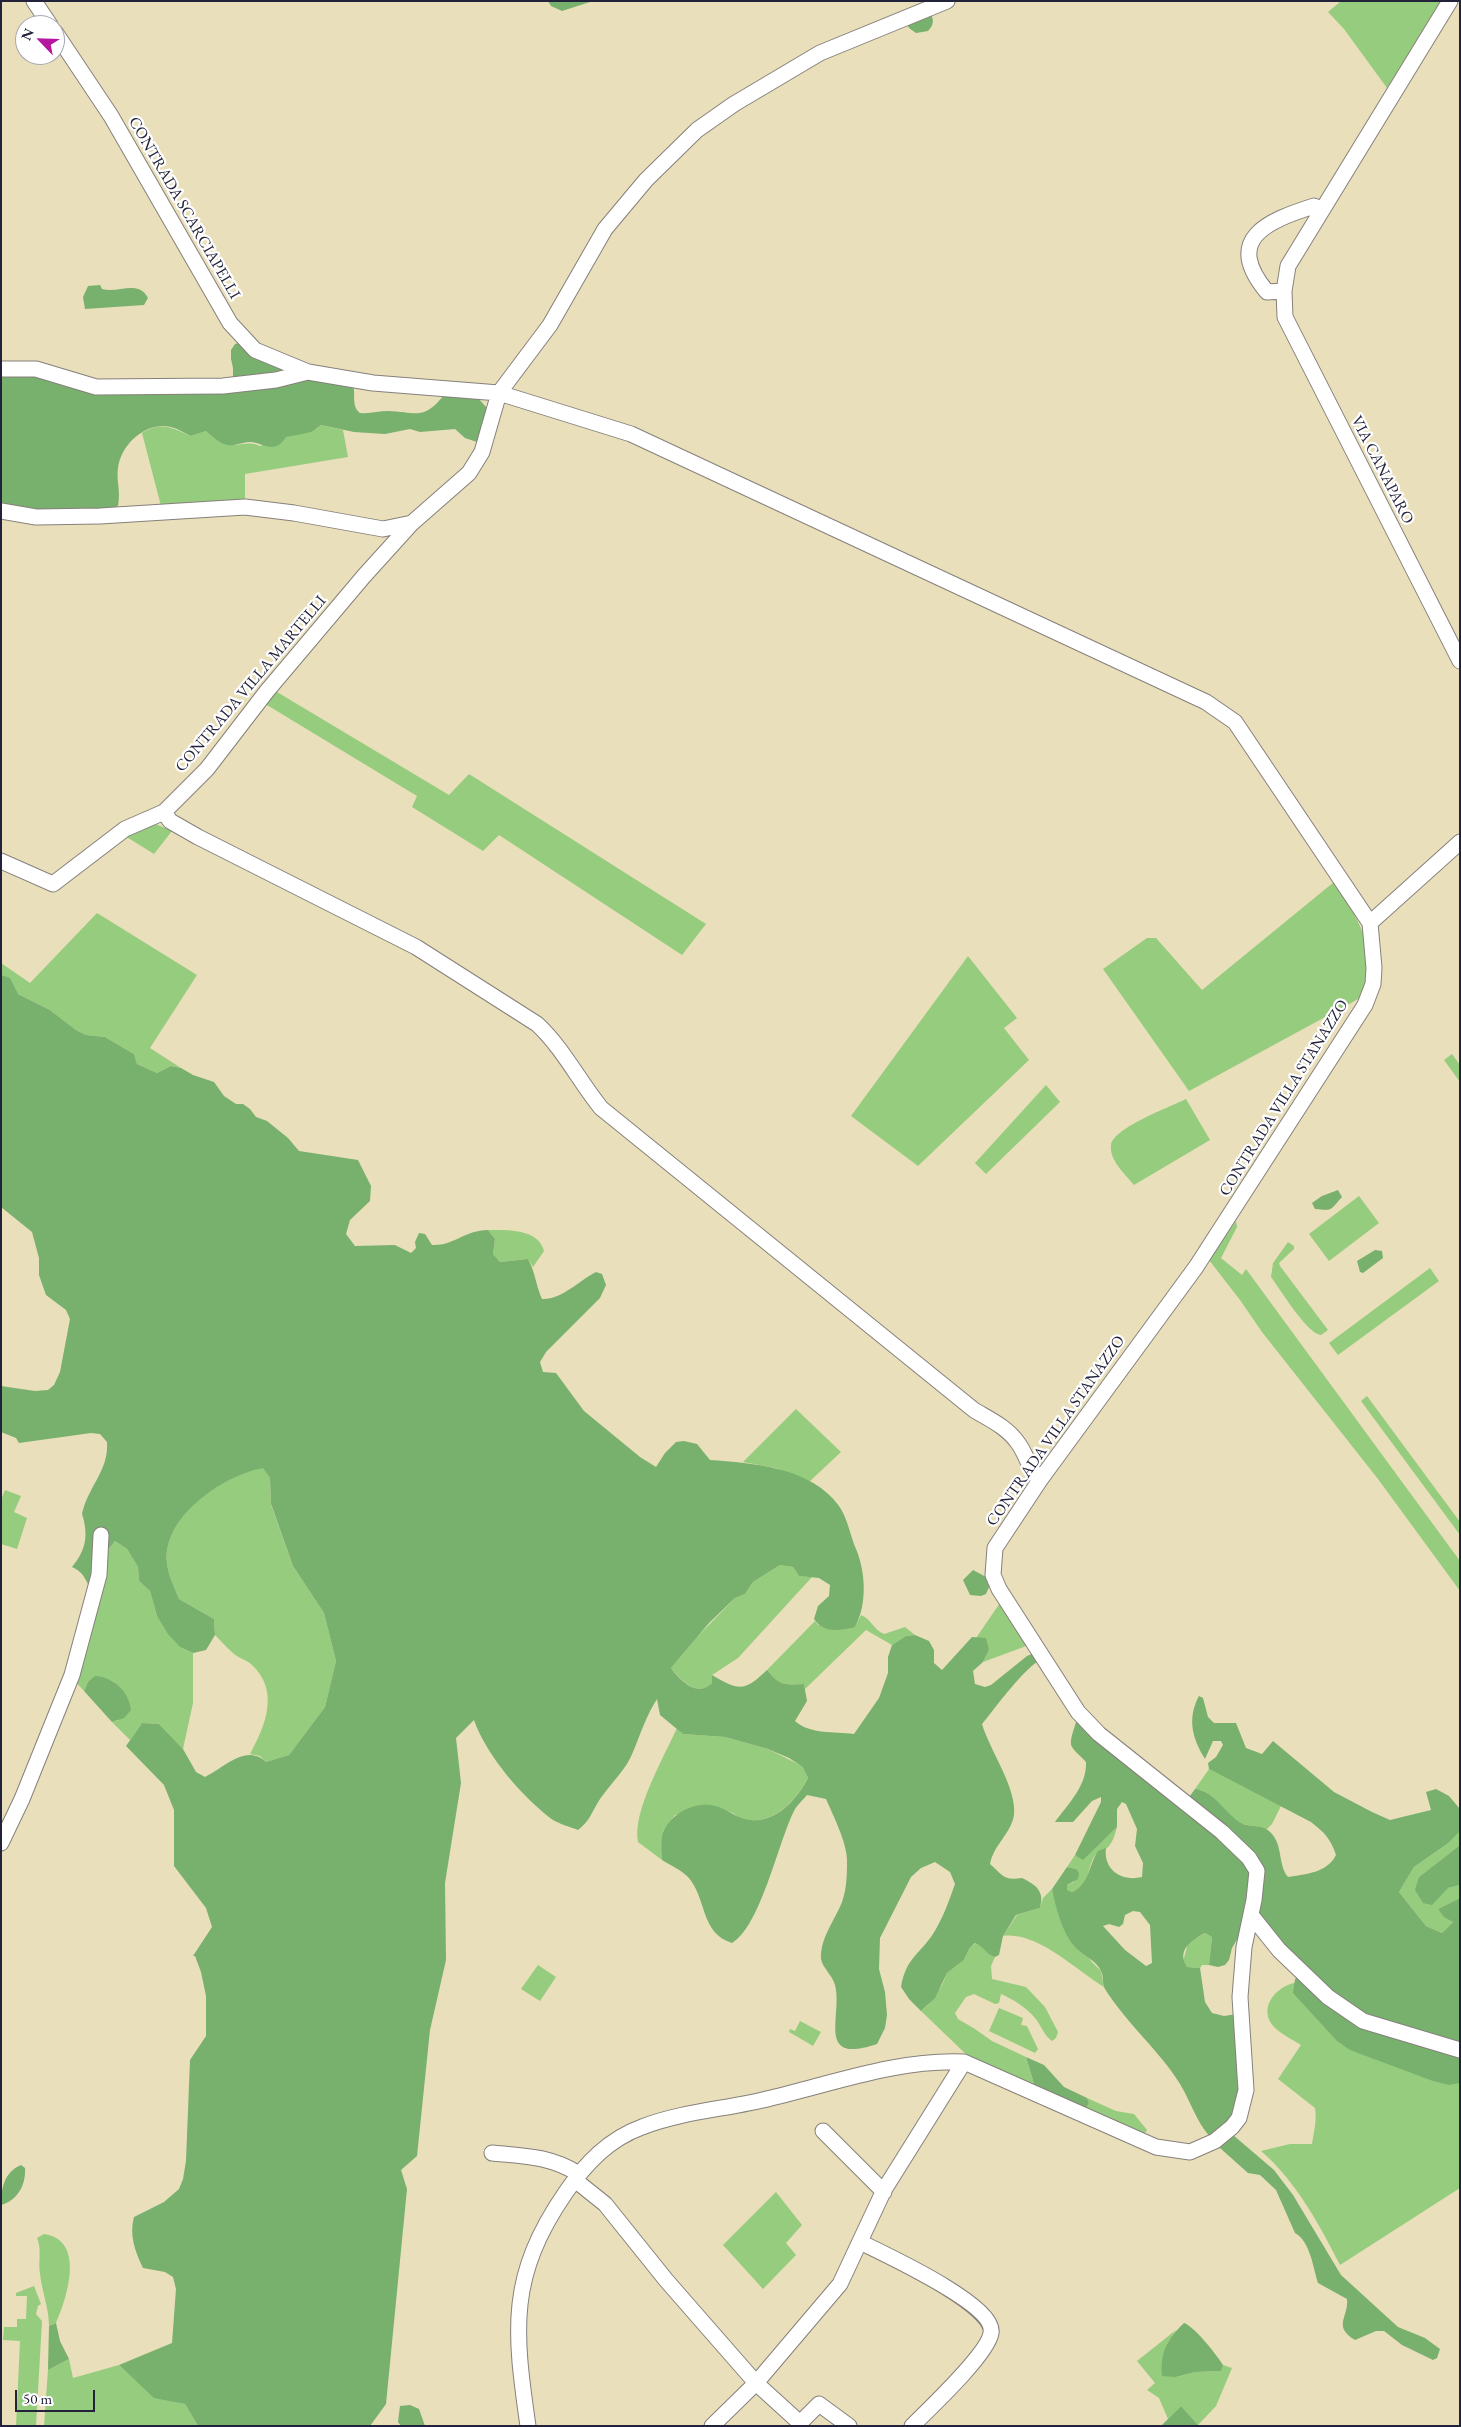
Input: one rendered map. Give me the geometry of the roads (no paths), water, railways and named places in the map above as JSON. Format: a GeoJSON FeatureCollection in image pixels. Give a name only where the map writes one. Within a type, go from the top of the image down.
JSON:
{"type":"FeatureCollection","features":[{"type":"Feature","properties":{"kind":"street"},"geometry":{"type":"LineString","coordinates":[[34,1],[43,15]]}},
{"type":"Feature","properties":{"kind":"street"},"geometry":{"type":"LineString","coordinates":[[499,393],[550,324],[605,229],[646,180],[697,130],[734,104],[820,53],[947,1]]}},
{"type":"Feature","properties":{"kind":"street","name":"VIA CANAPARO"},"geometry":{"type":"LineString","coordinates":[[1450,1],[1288,266],[1284,291],[1285,317],[1460,661]]}},
{"type":"Feature","properties":{"kind":"street","name":"CONTRADA SCARCIAPELLI"},"geometry":{"type":"LineString","coordinates":[[65,47],[111,116],[230,323],[255,350],[308,372]]}},
{"type":"Feature","properties":{"kind":"street"},"geometry":{"type":"LineString","coordinates":[[1284,291],[1266,292],[1259,283],[1250,262],[1248,247],[1258,232],[1271,221],[1314,206],[1322,210]]}},
{"type":"Feature","properties":{"kind":"street"},"geometry":{"type":"LineString","coordinates":[[1,369],[36,369],[96,387],[223,386],[276,380],[308,372],[373,383],[499,393],[631,434],[1206,702],[1235,722],[1370,923],[1460,842]]}},
{"type":"Feature","properties":{"kind":"street","name":"CONTRADA VILLA MARTELLI"},"geometry":{"type":"LineString","coordinates":[[1,861],[53,884],[125,829],[164,812],[207,769],[267,691],[412,523],[470,472],[482,452],[499,393]]}},
{"type":"Feature","properties":{"kind":"street","name":"CONTRADA VILLA MARTELLI"},"geometry":{"type":"LineString","coordinates":[[1,511],[36,517],[245,507],[294,512],[383,529],[412,523]]}},
{"type":"Feature","properties":{"kind":"street"},"geometry":{"type":"LineString","coordinates":[[164,812],[170,821],[198,837],[416,947],[537,1024],[550,1036],[584,1087],[601,1108],[967,1404],[1009,1431],[1019,1444],[1034,1475],[1040,1480]]}},
{"type":"Feature","properties":{"kind":"street","name":"CONTRADA VILLA STANAZZO"},"geometry":{"type":"LineString","coordinates":[[964,2062],[1156,2147],[1190,2152],[1215,2141],[1232,2127],[1239,2118],[1246,2090],[1240,1997],[1244,1947],[1251,1915],[1257,1871],[1249,1858],[1222,1832],[1098,1734],[1078,1712],[998,1589],[993,1575],[995,1548],[1040,1480],[1196,1267],[1365,1005],[1373,984],[1374,968],[1370,923]]}},
{"type":"Feature","properties":{"kind":"street"},"geometry":{"type":"LineString","coordinates":[[1,1843],[22,1799],[72,1675],[100,1575],[101,1535]]}},
{"type":"Feature","properties":{"kind":"street"},"geometry":{"type":"LineString","coordinates":[[1251,1915],[1279,1950],[1328,1998],[1362,2021],[1460,2050]]}},
{"type":"Feature","properties":{"kind":"street"},"geometry":{"type":"LineString","coordinates":[[528,2426],[519,2360],[518,2329],[520,2298],[528,2263],[550,2215],[577,2177],[596,2155],[618,2138],[665,2119],[768,2099],[907,2065],[937,2061],[964,2062],[884,2192],[840,2284],[756,2383],[712,2426]]}},
{"type":"Feature","properties":{"kind":"street"},"geometry":{"type":"LineString","coordinates":[[823,2131],[884,2192]]}},
{"type":"Feature","properties":{"kind":"street"},"geometry":{"type":"LineString","coordinates":[[492,2153],[545,2159],[562,2164],[605,2204],[666,2280],[756,2383],[800,2423],[819,2404],[849,2426]]}},
{"type":"Feature","properties":{"kind":"street"},"geometry":{"type":"LineString","coordinates":[[860,2242],[917,2271],[973,2304],[988,2319],[992,2326],[991,2334],[984,2348],[953,2386],[912,2426]]}}]}
